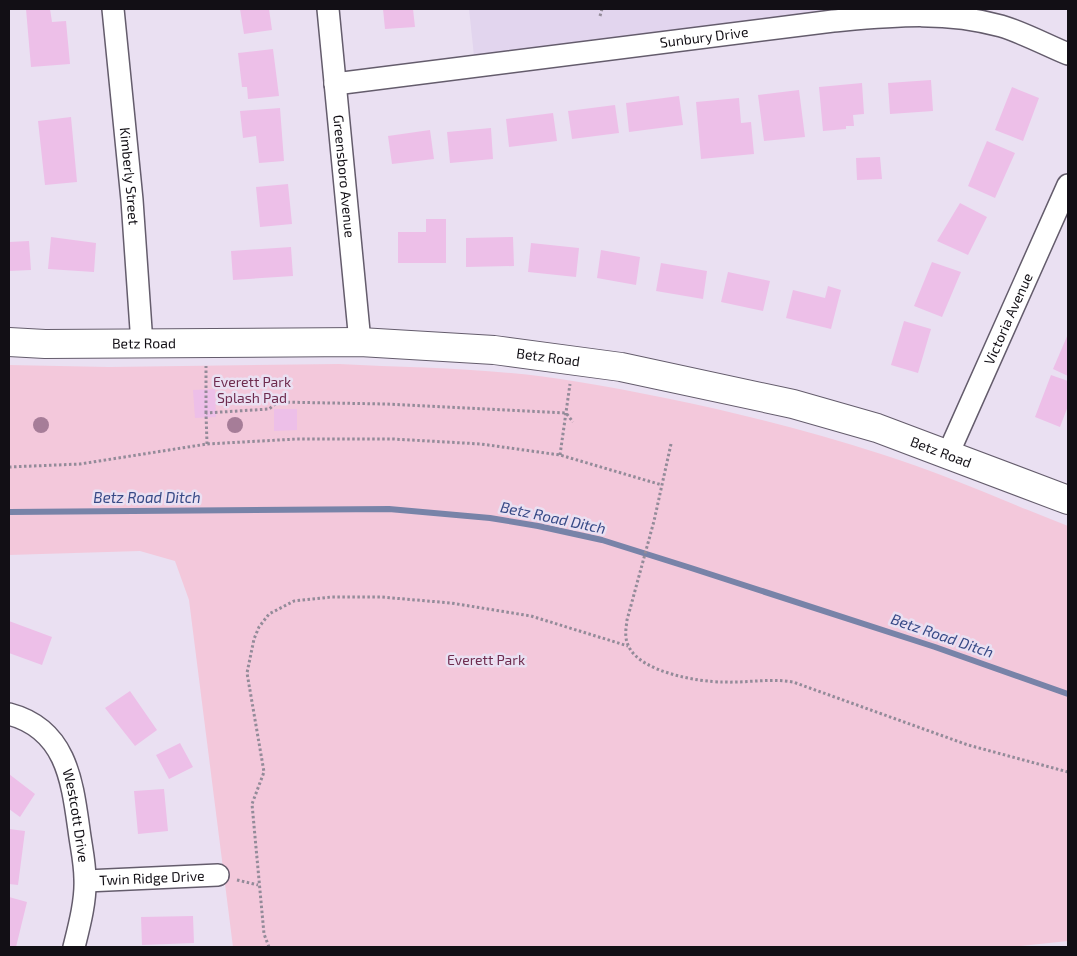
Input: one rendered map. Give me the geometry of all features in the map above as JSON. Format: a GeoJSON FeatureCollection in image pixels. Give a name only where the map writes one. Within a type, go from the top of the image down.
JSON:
{"type":"FeatureCollection","features":[{"type":"Feature","properties":{"kind":"street","name":"Kimberly Street"},"geometry":{"type":"LineString","coordinates":[[113,9],[132,200],[142,344]]}},
{"type":"Feature","properties":{"kind":"street","name":"Greensboro Avenue"},"geometry":{"type":"LineString","coordinates":[[328,9],[360,342]]}},
{"type":"Feature","properties":{"kind":"street","name":"Sunbury Drive"},"geometry":{"type":"LineString","coordinates":[[335,84],[833,21],[915,15],[970,19],[1002,26],[1068,54]]}},
{"type":"Feature","properties":{"kind":"street","name":"Victoria Avenue"},"geometry":{"type":"LineString","coordinates":[[948,454],[1068,185]]}},
{"type":"Feature","properties":{"kind":"street","name":"Betz Road"},"geometry":{"type":"LineString","coordinates":[[9,342],[142,344],[360,342],[494,350],[621,367],[675,377],[793,404],[877,428],[1068,500]]}},
{"type":"Feature","properties":{"kind":"street","name":"Westcott Drive"},"geometry":{"type":"LineString","coordinates":[[9,714],[18,716],[37,727],[58,748],[70,773],[86,880],[74,947]]}},
{"type":"Feature","properties":{"kind":"street","name":"Twin Ridge Drive"},"geometry":{"type":"LineString","coordinates":[[86,880],[218,875]]}},
{"type":"Feature","properties":{"kind":"path"},"geometry":{"type":"LineString","coordinates":[[600,16],[602,9]]}},
{"type":"Feature","properties":{"kind":"path"},"geometry":{"type":"LineString","coordinates":[[206,365],[208,444]]}},
{"type":"Feature","properties":{"kind":"path"},"geometry":{"type":"LineString","coordinates":[[560,455],[571,380]]}},
{"type":"Feature","properties":{"kind":"path"},"geometry":{"type":"LineString","coordinates":[[206,413],[269,409],[278,402],[385,404],[566,413],[573,422]]}},
{"type":"Feature","properties":{"kind":"path"},"geometry":{"type":"LineString","coordinates":[[9,467],[80,464],[208,444],[297,438],[393,439],[481,444],[560,455],[662,485]]}},
{"type":"Feature","properties":{"kind":"path"},"geometry":{"type":"LineString","coordinates":[[671,444],[654,521],[627,620],[626,635],[628,646],[635,656],[647,664],[666,672],[719,682],[778,680],[793,682],[968,746],[1068,772]]}},
{"type":"Feature","properties":{"kind":"path"},"geometry":{"type":"LineString","coordinates":[[269,947],[264,934],[252,804],[264,772],[247,673],[254,639],[269,614],[294,601],[331,597],[381,597],[451,603],[531,616],[628,646]]}},
{"type":"Feature","properties":{"kind":"shaded area"},"geometry":{"type":"Polygon","coordinates":[[[469,9],[832,9],[833,21],[475,66],[469,9]]]}},
{"type":"Feature","properties":{"kind":"green space","name":"Everett Park"},"geometry":{"type":"Polygon","coordinates":[[[339,364],[515,373],[573,381],[690,403],[805,431],[881,454],[952,479],[1068,526],[1068,941],[1010,947],[233,947],[189,600],[175,561],[140,551],[9,555],[9,365],[109,367],[339,364]]]}},
{"type":"Feature","properties":{"kind":"building"},"geometry":{"type":"Polygon","coordinates":[[[26,9],[50,9],[52,22],[66,21],[70,64],[31,67],[26,9]]]}},
{"type":"Feature","properties":{"kind":"building"},"geometry":{"type":"Polygon","coordinates":[[[240,9],[269,9],[272,30],[244,34],[240,9]]]}},
{"type":"Feature","properties":{"kind":"building"},"geometry":{"type":"Polygon","coordinates":[[[383,9],[413,9],[415,27],[385,29],[383,9]]]}},
{"type":"Feature","properties":{"kind":"building"},"geometry":{"type":"Polygon","coordinates":[[[273,49],[279,96],[248,99],[247,87],[242,87],[238,53],[273,49]]]}},
{"type":"Feature","properties":{"kind":"building"},"geometry":{"type":"Polygon","coordinates":[[[931,80],[933,111],[890,114],[888,83],[931,80]]]}},
{"type":"Feature","properties":{"kind":"building"},"geometry":{"type":"Polygon","coordinates":[[[862,83],[864,114],[853,115],[854,126],[846,126],[846,129],[823,131],[819,87],[862,83]]]}},
{"type":"Feature","properties":{"kind":"building"},"geometry":{"type":"Polygon","coordinates":[[[1012,87],[1039,98],[1023,141],[995,130],[1012,87]]]}},
{"type":"Feature","properties":{"kind":"building"},"geometry":{"type":"Polygon","coordinates":[[[799,90],[805,137],[764,141],[758,95],[799,90]]]}},
{"type":"Feature","properties":{"kind":"building"},"geometry":{"type":"Polygon","coordinates":[[[679,96],[683,125],[629,132],[626,103],[679,96]]]}},
{"type":"Feature","properties":{"kind":"building"},"geometry":{"type":"Polygon","coordinates":[[[739,98],[741,123],[751,122],[754,154],[701,159],[696,102],[739,98]]]}},
{"type":"Feature","properties":{"kind":"building"},"geometry":{"type":"Polygon","coordinates":[[[615,105],[619,133],[572,139],[568,111],[615,105]]]}},
{"type":"Feature","properties":{"kind":"building"},"geometry":{"type":"Polygon","coordinates":[[[280,108],[284,161],[259,163],[256,136],[243,138],[240,111],[280,108]]]}},
{"type":"Feature","properties":{"kind":"building"},"geometry":{"type":"Polygon","coordinates":[[[553,113],[557,141],[509,147],[506,119],[553,113]]]}},
{"type":"Feature","properties":{"kind":"building"},"geometry":{"type":"Polygon","coordinates":[[[71,117],[77,182],[45,185],[38,121],[71,117]]]}},
{"type":"Feature","properties":{"kind":"building"},"geometry":{"type":"Polygon","coordinates":[[[491,128],[493,159],[450,163],[447,132],[491,128]]]}},
{"type":"Feature","properties":{"kind":"building"},"geometry":{"type":"Polygon","coordinates":[[[430,130],[434,159],[392,164],[388,136],[430,130]]]}},
{"type":"Feature","properties":{"kind":"building"},"geometry":{"type":"Polygon","coordinates":[[[987,141],[1015,153],[995,198],[968,186],[987,141]]]}},
{"type":"Feature","properties":{"kind":"building"},"geometry":{"type":"Polygon","coordinates":[[[880,157],[882,179],[857,180],[856,158],[880,157]]]}},
{"type":"Feature","properties":{"kind":"building"},"geometry":{"type":"Polygon","coordinates":[[[288,184],[292,224],[260,227],[256,187],[288,184]]]}},
{"type":"Feature","properties":{"kind":"building"},"geometry":{"type":"Polygon","coordinates":[[[960,203],[987,217],[968,255],[937,241],[960,203]]]}},
{"type":"Feature","properties":{"kind":"building"},"geometry":{"type":"Polygon","coordinates":[[[426,219],[446,219],[446,263],[398,263],[398,232],[426,232],[426,219]]]}},
{"type":"Feature","properties":{"kind":"building"},"geometry":{"type":"Polygon","coordinates":[[[51,237],[96,243],[94,272],[48,269],[51,237]]]}},
{"type":"Feature","properties":{"kind":"building"},"geometry":{"type":"Polygon","coordinates":[[[513,237],[514,266],[466,267],[466,238],[513,237]]]}},
{"type":"Feature","properties":{"kind":"building"},"geometry":{"type":"Polygon","coordinates":[[[29,241],[31,270],[9,271],[9,242],[29,241]]]}},
{"type":"Feature","properties":{"kind":"building"},"geometry":{"type":"Polygon","coordinates":[[[531,243],[579,248],[576,277],[528,272],[531,243]]]}},
{"type":"Feature","properties":{"kind":"building"},"geometry":{"type":"Polygon","coordinates":[[[291,247],[293,276],[233,280],[231,251],[291,247]]]}},
{"type":"Feature","properties":{"kind":"building"},"geometry":{"type":"Polygon","coordinates":[[[601,250],[640,257],[636,285],[597,278],[601,250]]]}},
{"type":"Feature","properties":{"kind":"building"},"geometry":{"type":"Polygon","coordinates":[[[932,262],[961,272],[942,317],[914,306],[932,262]]]}},
{"type":"Feature","properties":{"kind":"building"},"geometry":{"type":"Polygon","coordinates":[[[661,263],[707,271],[703,299],[656,291],[661,263]]]}},
{"type":"Feature","properties":{"kind":"building"},"geometry":{"type":"Polygon","coordinates":[[[728,272],[770,281],[763,311],[721,302],[728,272]]]}},
{"type":"Feature","properties":{"kind":"building"},"geometry":{"type":"Polygon","coordinates":[[[828,286],[841,290],[831,329],[786,318],[793,290],[825,298],[828,286]]]}},
{"type":"Feature","properties":{"kind":"building"},"geometry":{"type":"Polygon","coordinates":[[[904,321],[931,329],[918,373],[891,365],[904,321]]]}},
{"type":"Feature","properties":{"kind":"building"},"geometry":{"type":"Polygon","coordinates":[[[1068,334],[1068,376],[1053,369],[1068,334]]]}},
{"type":"Feature","properties":{"kind":"building"},"geometry":{"type":"Polygon","coordinates":[[[1051,375],[1068,381],[1068,406],[1060,427],[1035,417],[1051,375]]]}},
{"type":"Feature","properties":{"kind":"building"},"geometry":{"type":"Polygon","coordinates":[[[215,389],[216,417],[195,418],[193,390],[215,389]]]}},
{"type":"Feature","properties":{"kind":"building"},"geometry":{"type":"Polygon","coordinates":[[[274,409],[297,409],[297,430],[274,431],[274,409]]]}},
{"type":"Feature","properties":{"kind":"building"},"geometry":{"type":"Polygon","coordinates":[[[9,621],[52,637],[42,665],[9,653],[9,621]]]}},
{"type":"Feature","properties":{"kind":"building"},"geometry":{"type":"Polygon","coordinates":[[[130,691],[157,730],[135,746],[105,708],[130,691]]]}},
{"type":"Feature","properties":{"kind":"building"},"geometry":{"type":"Polygon","coordinates":[[[180,743],[193,767],[169,779],[156,755],[180,743]]]}},
{"type":"Feature","properties":{"kind":"building"},"geometry":{"type":"Polygon","coordinates":[[[9,774],[35,794],[20,817],[9,809],[9,774]]]}},
{"type":"Feature","properties":{"kind":"building"},"geometry":{"type":"Polygon","coordinates":[[[164,789],[168,831],[138,834],[134,791],[164,789]]]}},
{"type":"Feature","properties":{"kind":"building"},"geometry":{"type":"Polygon","coordinates":[[[9,829],[25,831],[18,885],[9,884],[9,829]]]}},
{"type":"Feature","properties":{"kind":"building"},"geometry":{"type":"Polygon","coordinates":[[[9,897],[27,902],[16,947],[9,947],[9,897]]]}},
{"type":"Feature","properties":{"kind":"building"},"geometry":{"type":"Polygon","coordinates":[[[193,916],[194,943],[142,945],[141,917],[193,916]]]}},
{"type":"Feature","properties":{"kind":"waterway","name":"Betz Road Ditch"},"geometry":{"type":"LineString","coordinates":[[9,512],[389,509],[490,518],[538,526],[602,540],[691,568],[935,647],[1068,694]]}},
{"type":"Feature","properties":{"kind":"park label","name":"Everett Park Splash Pad"},"geometry":{"type":"Point","coordinates":[252,390]}}]}
